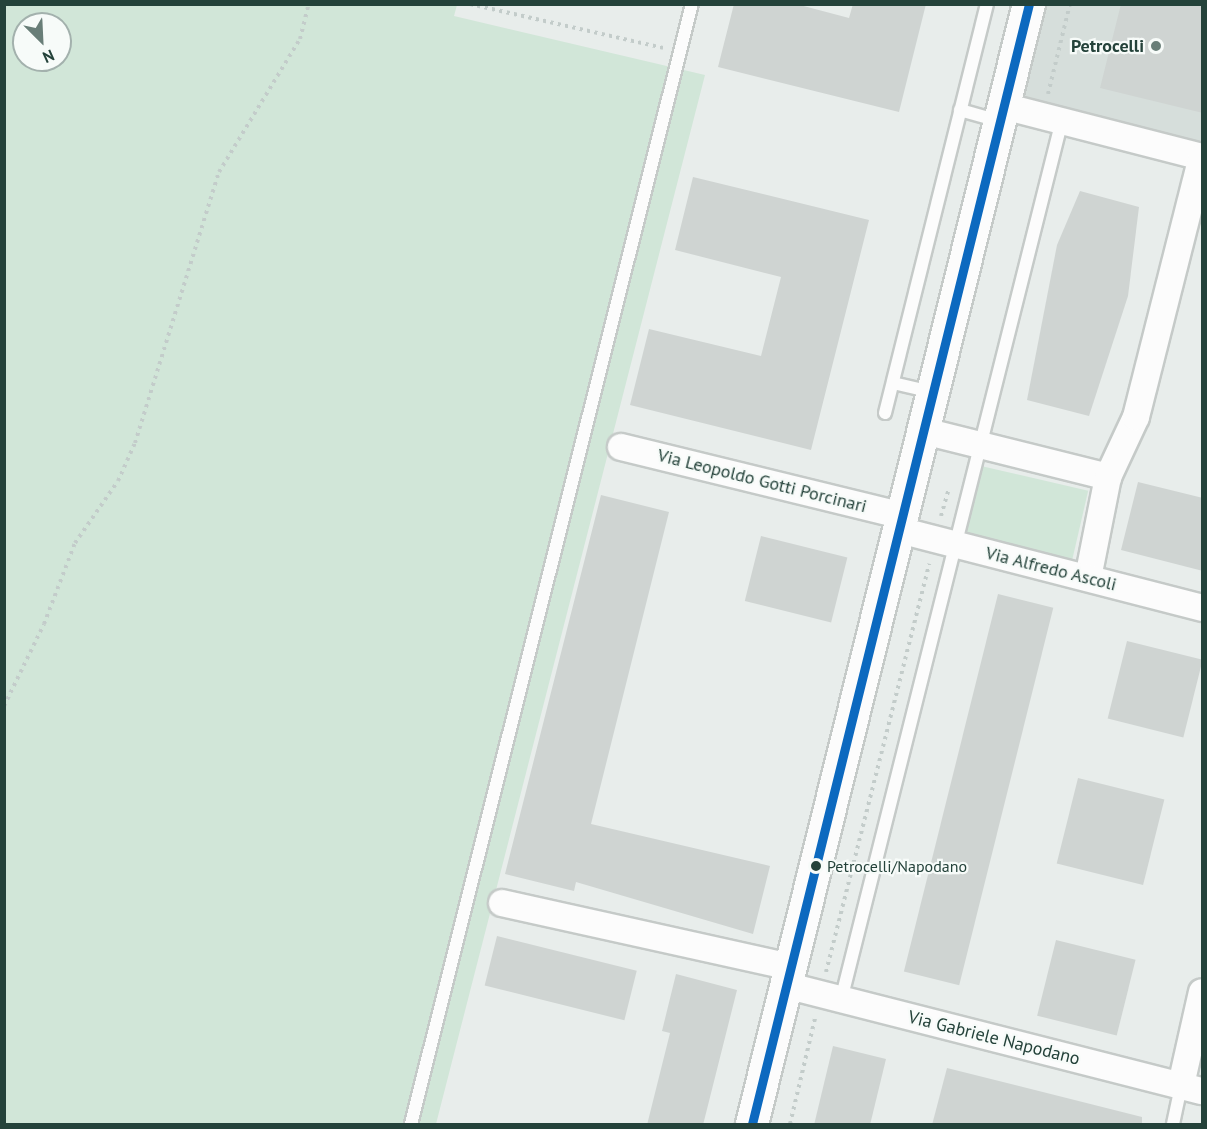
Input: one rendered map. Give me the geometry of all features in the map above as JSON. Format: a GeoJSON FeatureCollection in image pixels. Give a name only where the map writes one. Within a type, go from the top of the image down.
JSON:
{"type":"FeatureCollection","features":[{"type":"Feature","properties":{"kind":"street"},"geometry":{"type":"LineString","coordinates":[[752,1125],[1029,4]]}},
{"type":"Feature","properties":{"kind":"street"},"geometry":{"type":"LineString","coordinates":[[1001,113],[1054,110],[1202,157],[1136,417],[1108,477],[1088,578]]}},
{"type":"Feature","properties":{"kind":"street"},"geometry":{"type":"LineString","coordinates":[[924,431],[1108,477]]}},
{"type":"Feature","properties":{"kind":"street","name":"Via Leopoldo Gotti Porcinari"},"geometry":{"type":"LineString","coordinates":[[621,447],[901,523]]}},
{"type":"Feature","properties":{"kind":"street","name":"Via Alfredo Ascoli"},"geometry":{"type":"LineString","coordinates":[[901,523],[954,544],[1203,608]]}},
{"type":"Feature","properties":{"kind":"street","name":"Via Gabriele Napodano"},"geometry":{"type":"LineString","coordinates":[[502,903],[788,976],[842,1000],[1192,1088]]}},
{"type":"Feature","properties":{"kind":"street"},"geometry":{"type":"LineString","coordinates":[[1192,1088],[1203,992]]}},
{"type":"Feature","properties":{"kind":"lane"},"geometry":{"type":"LineString","coordinates":[[411,1125],[692,4]]}},
{"type":"Feature","properties":{"kind":"lane"},"geometry":{"type":"LineString","coordinates":[[885,413],[987,4]]}},
{"type":"Feature","properties":{"kind":"lane"},"geometry":{"type":"LineString","coordinates":[[960,110],[1001,113]]}},
{"type":"Feature","properties":{"kind":"lane"},"geometry":{"type":"LineString","coordinates":[[842,1000],[980,445],[1054,110]]}},
{"type":"Feature","properties":{"kind":"lane"},"geometry":{"type":"LineString","coordinates":[[893,383],[934,392]]}},
{"type":"Feature","properties":{"kind":"lane"},"geometry":{"type":"LineString","coordinates":[[1173,1125],[1192,1088]]}},
{"type":"Feature","properties":{"kind":"path"},"geometry":{"type":"LineString","coordinates":[[4,706],[44,624],[75,543],[118,481],[135,443],[219,172],[300,39],[309,4]]}},
{"type":"Feature","properties":{"kind":"path"},"geometry":{"type":"LineString","coordinates":[[470,4],[681,52]]}},
{"type":"Feature","properties":{"kind":"path"},"geometry":{"type":"LineString","coordinates":[[1054,110],[1070,4]]}},
{"type":"Feature","properties":{"kind":"path"},"geometry":{"type":"LineString","coordinates":[[838,921],[928,567]]}},
{"type":"Feature","properties":{"kind":"path"},"geometry":{"type":"LineString","coordinates":[[790,1125],[816,1016]]}},
{"type":"Feature","properties":{"kind":"shaded area"},"geometry":{"type":"Polygon","coordinates":[[[1041,5],[1202,5],[1202,143],[1016,94],[1041,5]]]}},
{"type":"Feature","properties":{"kind":"green space"},"geometry":{"type":"Polygon","coordinates":[[[5,5],[457,5],[454,16],[705,75],[436,1124],[5,1124],[5,5]]]}},
{"type":"Feature","properties":{"kind":"green space"},"geometry":{"type":"Polygon","coordinates":[[[981,466],[1088,491],[1071,564],[964,539],[981,466]]]}},
{"type":"Feature","properties":{"kind":"building"},"geometry":{"type":"Polygon","coordinates":[[[734,4],[796,4],[849,18],[853,4],[926,4],[899,112],[718,67],[734,4]]]}},
{"type":"Feature","properties":{"kind":"building","name":"Petrocelli"},"geometry":{"type":"Polygon","coordinates":[[[1121,4],[1203,4],[1203,113],[1100,88],[1121,4]]]}},
{"type":"Feature","properties":{"kind":"building"},"geometry":{"type":"Polygon","coordinates":[[[693,177],[869,220],[811,450],[630,405],[649,329],[761,356],[781,277],[675,250],[693,177]]]}},
{"type":"Feature","properties":{"kind":"building"},"geometry":{"type":"Polygon","coordinates":[[[1080,191],[1139,207],[1128,296],[1089,416],[1027,400],[1057,245],[1080,191]]]}},
{"type":"Feature","properties":{"kind":"building"},"geometry":{"type":"Polygon","coordinates":[[[1138,482],[1203,498],[1203,571],[1121,550],[1138,482]]]}},
{"type":"Feature","properties":{"kind":"building"},"geometry":{"type":"Polygon","coordinates":[[[601,495],[669,512],[591,824],[770,866],[753,934],[576,882],[574,891],[505,874],[601,495]]]}},
{"type":"Feature","properties":{"kind":"building"},"geometry":{"type":"Polygon","coordinates":[[[761,536],[847,558],[831,623],[745,601],[761,536]]]}},
{"type":"Feature","properties":{"kind":"building"},"geometry":{"type":"Polygon","coordinates":[[[998,594],[1053,608],[959,985],[904,971],[998,594]]]}},
{"type":"Feature","properties":{"kind":"building"},"geometry":{"type":"Polygon","coordinates":[[[1127,641],[1202,660],[1183,737],[1108,719],[1127,641]]]}},
{"type":"Feature","properties":{"kind":"building"},"geometry":{"type":"Polygon","coordinates":[[[1078,778],[1164,800],[1143,885],[1057,863],[1078,778]]]}},
{"type":"Feature","properties":{"kind":"building"},"geometry":{"type":"Polygon","coordinates":[[[497,936],[637,971],[624,1020],[485,985],[497,936]]]}},
{"type":"Feature","properties":{"kind":"building"},"geometry":{"type":"Polygon","coordinates":[[[1056,940],[1136,960],[1117,1036],[1037,1016],[1056,940]]]}},
{"type":"Feature","properties":{"kind":"building"},"geometry":{"type":"Polygon","coordinates":[[[676,974],[737,990],[703,1125],[647,1125],[670,1033],[662,1031],[676,974]]]}},
{"type":"Feature","properties":{"kind":"building"},"geometry":{"type":"Polygon","coordinates":[[[833,1046],[886,1059],[870,1125],[814,1125],[833,1046]]]}},
{"type":"Feature","properties":{"kind":"building"},"geometry":{"type":"Polygon","coordinates":[[[947,1068],[1142,1117],[1142,1125],[932,1125],[947,1068]]]}},
{"type":"Feature","properties":{"kind":"transit line"},"geometry":{"type":"LineString","coordinates":[[752,1124],[1029,4]]}},
{"type":"Feature","properties":{"kind":"place","name":"Petrocelli"},"geometry":{"type":"Point","coordinates":[1156,46]}},
{"type":"Feature","properties":{"kind":"place","name":"Petrocelli/Napodano"},"geometry":{"type":"Point","coordinates":[816,866]}}]}
